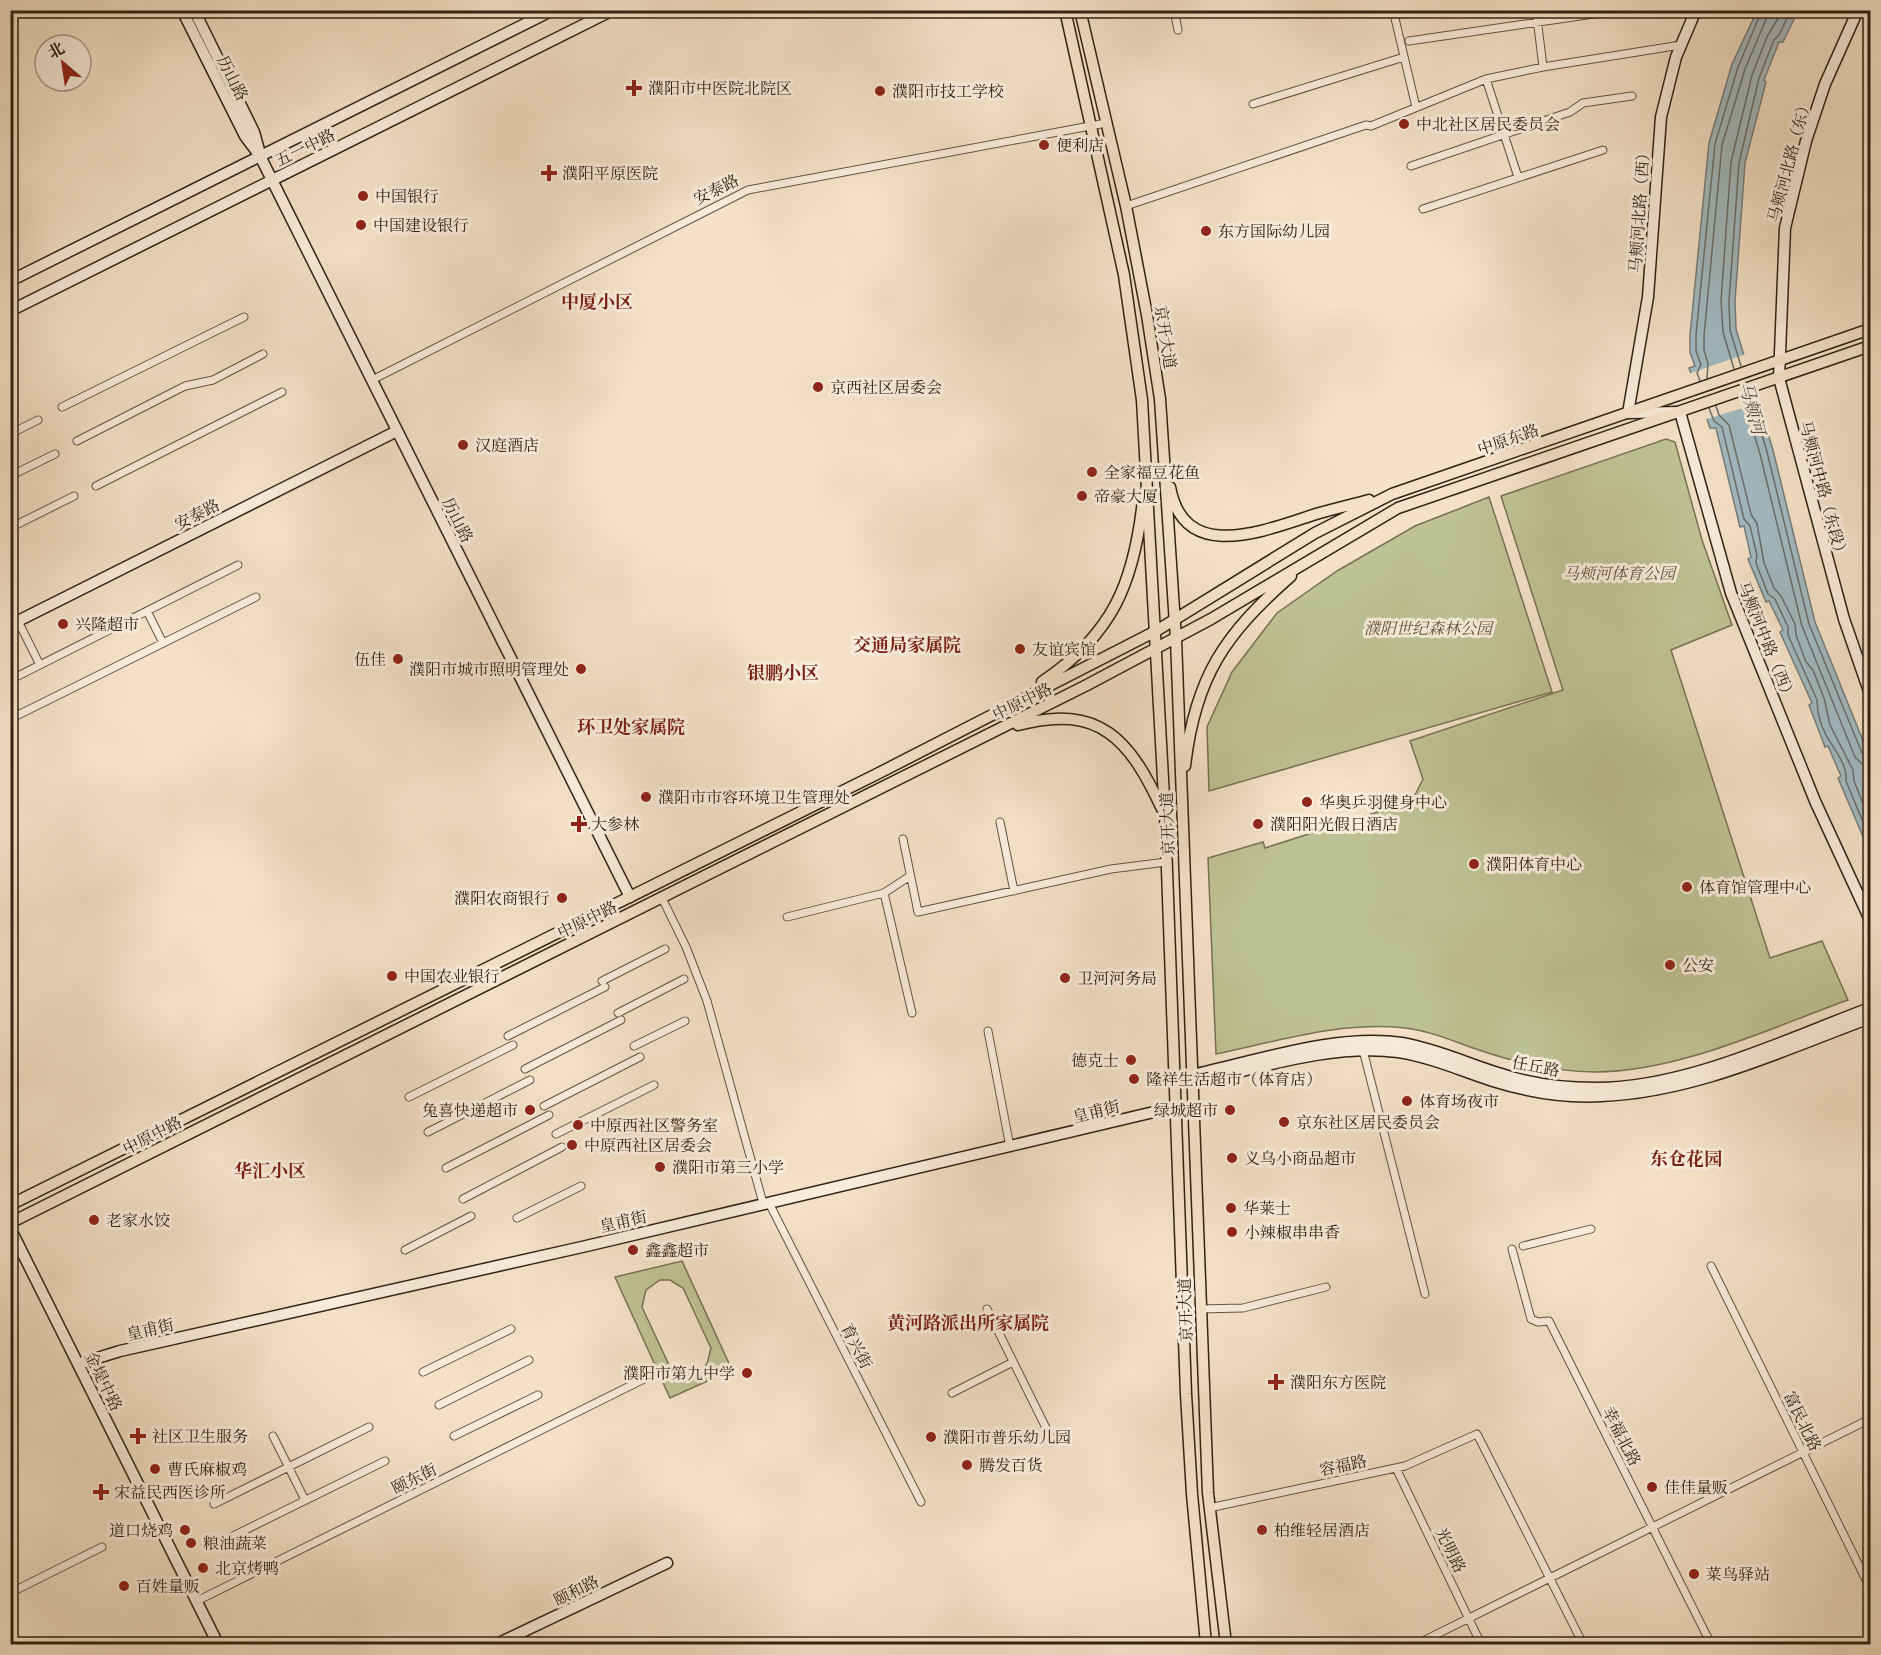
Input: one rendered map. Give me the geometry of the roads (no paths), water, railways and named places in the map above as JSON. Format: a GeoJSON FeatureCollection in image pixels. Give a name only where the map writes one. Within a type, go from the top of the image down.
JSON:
{"type":"FeatureCollection","features":[{"type":"Feature","properties":{"kind":"main road","name":"京开大道"},"geometry":{"type":"LineString","coordinates":[[1065,10],[1131,317],[1147,470],[1165,815],[1192,1494],[1206,1644]]}},
{"type":"Feature","properties":{"kind":"main road","name":"京开大道"},"geometry":{"type":"LineString","coordinates":[[1080,10],[1126,206],[1156,366],[1163,442],[1176,639],[1209,1508],[1226,1644]]}},
{"type":"Feature","properties":{"kind":"main road","name":"中原东路"},"geometry":{"type":"LineString","coordinates":[[1174,620],[1315,533],[1392,494],[1870,329]]}},
{"type":"Feature","properties":{"kind":"main road","name":"中原东路"},"geometry":{"type":"LineString","coordinates":[[1176,639],[1398,508],[1870,346]]}},
{"type":"Feature","properties":{"kind":"main road"},"geometry":{"type":"LineString","coordinates":[[1163,442],[1171,491],[1176,505],[1194,528],[1215,536],[1239,536],[1392,494]]}},
{"type":"Feature","properties":{"kind":"main road"},"geometry":{"type":"LineString","coordinates":[[980,721],[1054,674],[1076,657],[1102,630],[1130,569],[1140,532],[1147,470]]}},
{"type":"Feature","properties":{"kind":"main road"},"geometry":{"type":"LineString","coordinates":[[1181,802],[1189,729],[1205,681],[1228,640],[1243,622],[1312,558]]}},
{"type":"Feature","properties":{"kind":"main road","name":"中原中路"},"geometry":{"type":"LineString","coordinates":[[10,1206],[980,721],[1174,620]]}},
{"type":"Feature","properties":{"kind":"main road","name":"中原中路"},"geometry":{"type":"LineString","coordinates":[[10,1223],[1176,639]]}},
{"type":"Feature","properties":{"kind":"main road"},"geometry":{"type":"LineString","coordinates":[[994,731],[1040,720],[1060,718],[1106,731],[1120,740],[1141,765],[1165,815]]}},
{"type":"Feature","properties":{"kind":"street","name":"历山路"},"geometry":{"type":"LineString","coordinates":[[182,10],[245,136],[260,156],[630,897]]}},
{"type":"Feature","properties":{"kind":"street","name":"历山路"},"geometry":{"type":"LineString","coordinates":[[194,10],[254,132],[260,156]]}},
{"type":"Feature","properties":{"kind":"street","name":"五一中路"},"geometry":{"type":"LineString","coordinates":[[10,281],[553,10]]}},
{"type":"Feature","properties":{"kind":"street","name":"五一中路"},"geometry":{"type":"LineString","coordinates":[[10,310],[612,10]]}},
{"type":"Feature","properties":{"kind":"street"},"geometry":{"type":"LineString","coordinates":[[1174,10],[1178,30]]}},
{"type":"Feature","properties":{"kind":"street"},"geometry":{"type":"LineString","coordinates":[[1393,10],[1416,106]]}},
{"type":"Feature","properties":{"kind":"street"},"geometry":{"type":"LineString","coordinates":[[1536,10],[1543,67]]}},
{"type":"Feature","properties":{"kind":"street"},"geometry":{"type":"LineString","coordinates":[[1409,41],[1621,10]]}},
{"type":"Feature","properties":{"kind":"street","name":"马颊河北路（西）"},"geometry":{"type":"LineString","coordinates":[[1628,414],[1649,287],[1661,117],[1681,45],[1696,10]]}},
{"type":"Feature","properties":{"kind":"street","name":"马颊河北路（东）"},"geometry":{"type":"LineString","coordinates":[[1780,361],[1779,339],[1787,219],[1806,141],[1825,84],[1858,10]]}},
{"type":"Feature","properties":{"kind":"street"},"geometry":{"type":"LineString","coordinates":[[1126,206],[1366,124],[1371,126],[1486,79],[1543,67],[1681,45]]}},
{"type":"Feature","properties":{"kind":"street"},"geometry":{"type":"LineString","coordinates":[[1253,104],[1404,57]]}},
{"type":"Feature","properties":{"kind":"street"},"geometry":{"type":"LineString","coordinates":[[1486,79],[1518,177]]}},
{"type":"Feature","properties":{"kind":"street"},"geometry":{"type":"LineString","coordinates":[[1411,166],[1570,112],[1583,103],[1632,96]]}},
{"type":"Feature","properties":{"kind":"street","name":"安泰路"},"geometry":{"type":"LineString","coordinates":[[372,380],[748,190],[1106,123]]}},
{"type":"Feature","properties":{"kind":"street"},"geometry":{"type":"LineString","coordinates":[[1423,208],[1603,150]]}},
{"type":"Feature","properties":{"kind":"street"},"geometry":{"type":"LineString","coordinates":[[62,407],[244,317]]}},
{"type":"Feature","properties":{"kind":"street"},"geometry":{"type":"LineString","coordinates":[[77,441],[185,386],[213,380],[263,354]]}},
{"type":"Feature","properties":{"kind":"street","name":"马颊河中路（东段）"},"geometry":{"type":"LineString","coordinates":[[1780,361],[1779,378],[1844,619],[1870,694]]}},
{"type":"Feature","properties":{"kind":"street"},"geometry":{"type":"LineString","coordinates":[[96,486],[282,392]]}},
{"type":"Feature","properties":{"kind":"street"},"geometry":{"type":"LineString","coordinates":[[1628,414],[1680,412]]}},
{"type":"Feature","properties":{"kind":"street","name":"马颊河中路（西）"},"geometry":{"type":"LineString","coordinates":[[1680,412],[1731,593],[1815,801],[1870,920]]}},
{"type":"Feature","properties":{"kind":"street"},"geometry":{"type":"LineString","coordinates":[[10,434],[38,420]]}},
{"type":"Feature","properties":{"kind":"street","name":"安泰路"},"geometry":{"type":"LineString","coordinates":[[14,623],[397,431]]}},
{"type":"Feature","properties":{"kind":"street"},"geometry":{"type":"LineString","coordinates":[[10,476],[55,454]]}},
{"type":"Feature","properties":{"kind":"street"},"geometry":{"type":"LineString","coordinates":[[10,528],[74,496]]}},
{"type":"Feature","properties":{"kind":"street"},"geometry":{"type":"LineString","coordinates":[[10,680],[238,565]]}},
{"type":"Feature","properties":{"kind":"street"},"geometry":{"type":"LineString","coordinates":[[10,719],[256,597]]}},
{"type":"Feature","properties":{"kind":"street"},"geometry":{"type":"LineString","coordinates":[[147,611],[163,643]]}},
{"type":"Feature","properties":{"kind":"street"},"geometry":{"type":"LineString","coordinates":[[14,623],[40,665]]}},
{"type":"Feature","properties":{"kind":"street"},"geometry":{"type":"LineString","coordinates":[[1000,822],[1014,891]]}},
{"type":"Feature","properties":{"kind":"street"},"geometry":{"type":"LineString","coordinates":[[903,840],[918,912],[1111,869],[1166,862]]}},
{"type":"Feature","properties":{"kind":"street"},"geometry":{"type":"LineString","coordinates":[[787,917],[884,893],[910,876]]}},
{"type":"Feature","properties":{"kind":"street"},"geometry":{"type":"LineString","coordinates":[[884,893],[912,1013]]}},
{"type":"Feature","properties":{"kind":"street","name":"育兴街"},"geometry":{"type":"LineString","coordinates":[[662,898],[686,947],[707,1001],[766,1203],[921,1502]]}},
{"type":"Feature","properties":{"kind":"street"},"geometry":{"type":"LineString","coordinates":[[508,1036],[665,949]]}},
{"type":"Feature","properties":{"kind":"street"},"geometry":{"type":"LineString","coordinates":[[525,1069],[684,979]]}},
{"type":"Feature","properties":{"kind":"street","name":"任丘路"},"geometry":{"type":"LineString","coordinates":[[1192,1079],[1333,1044],[1369,1041],[1431,1049],[1531,1083],[1566,1087],[1628,1086],[1665,1081],[1697,1072],[1870,1008]]}},
{"type":"Feature","properties":{"kind":"street","name":"任丘路"},"geometry":{"type":"LineString","coordinates":[[1192,1079],[1334,1053],[1363,1050],[1398,1052],[1428,1058],[1529,1090],[1599,1096],[1664,1090],[1699,1081],[1870,1018]]}},
{"type":"Feature","properties":{"kind":"street"},"geometry":{"type":"LineString","coordinates":[[634,1046],[686,1021]]}},
{"type":"Feature","properties":{"kind":"street"},"geometry":{"type":"LineString","coordinates":[[988,1031],[1010,1147]]}},
{"type":"Feature","properties":{"kind":"street"},"geometry":{"type":"LineString","coordinates":[[410,1097],[513,1045]]}},
{"type":"Feature","properties":{"kind":"street"},"geometry":{"type":"LineString","coordinates":[[1363,1050],[1425,1294]]}},
{"type":"Feature","properties":{"kind":"street"},"geometry":{"type":"LineString","coordinates":[[544,1106],[640,1057]]}},
{"type":"Feature","properties":{"kind":"street"},"geometry":{"type":"LineString","coordinates":[[428,1132],[530,1080]]}},
{"type":"Feature","properties":{"kind":"street"},"geometry":{"type":"LineString","coordinates":[[556,1134],[654,1085]]}},
{"type":"Feature","properties":{"kind":"street","name":"皇甫街"},"geometry":{"type":"LineString","coordinates":[[78,1364],[120,1351],[1175,1107]]}},
{"type":"Feature","properties":{"kind":"street"},"geometry":{"type":"LineString","coordinates":[[446,1168],[549,1115]]}},
{"type":"Feature","properties":{"kind":"street"},"geometry":{"type":"LineString","coordinates":[[463,1199],[562,1148]]}},
{"type":"Feature","properties":{"kind":"street"},"geometry":{"type":"LineString","coordinates":[[517,1218],[581,1186]]}},
{"type":"Feature","properties":{"kind":"street"},"geometry":{"type":"LineString","coordinates":[[405,1250],[471,1216]]}},
{"type":"Feature","properties":{"kind":"street","name":"金堤中路"},"geometry":{"type":"LineString","coordinates":[[10,1228],[218,1644]]}},
{"type":"Feature","properties":{"kind":"street"},"geometry":{"type":"LineString","coordinates":[[1523,1246],[1591,1228]]}},
{"type":"Feature","properties":{"kind":"street","name":"幸福北路"},"geometry":{"type":"LineString","coordinates":[[1512,1249],[1531,1319],[1538,1322],[1549,1322],[1711,1644]]}},
{"type":"Feature","properties":{"kind":"street","name":"富民北路"},"geometry":{"type":"LineString","coordinates":[[1711,1266],[1870,1588]]}},
{"type":"Feature","properties":{"kind":"street"},"geometry":{"type":"LineString","coordinates":[[1200,1309],[1243,1308],[1326,1287]]}},
{"type":"Feature","properties":{"kind":"street"},"geometry":{"type":"LineString","coordinates":[[987,1309],[1050,1436]]}},
{"type":"Feature","properties":{"kind":"street"},"geometry":{"type":"LineString","coordinates":[[423,1372],[511,1329]]}},
{"type":"Feature","properties":{"kind":"street"},"geometry":{"type":"LineString","coordinates":[[439,1406],[529,1360]]}},
{"type":"Feature","properties":{"kind":"street"},"geometry":{"type":"LineString","coordinates":[[952,1393],[1013,1362]]}},
{"type":"Feature","properties":{"kind":"street","name":"颐东街"},"geometry":{"type":"LineString","coordinates":[[197,1601],[644,1379]]}},
{"type":"Feature","properties":{"kind":"street"},"geometry":{"type":"LineString","coordinates":[[454,1436],[538,1395]]}},
{"type":"Feature","properties":{"kind":"street"},"geometry":{"type":"LineString","coordinates":[[1417,1644],[1870,1419]]}},
{"type":"Feature","properties":{"kind":"street"},"geometry":{"type":"LineString","coordinates":[[214,1504],[369,1427]]}},
{"type":"Feature","properties":{"kind":"street","name":"容福路"},"geometry":{"type":"LineString","coordinates":[[1209,1508],[1418,1462],[1477,1434],[1550,1578]]}},
{"type":"Feature","properties":{"kind":"street"},"geometry":{"type":"LineString","coordinates":[[273,1436],[306,1500]]}},
{"type":"Feature","properties":{"kind":"street"},"geometry":{"type":"LineString","coordinates":[[231,1537],[385,1461]]}},
{"type":"Feature","properties":{"kind":"street","name":"光明路"},"geometry":{"type":"LineString","coordinates":[[1396,1468],[1481,1644]]}},
{"type":"Feature","properties":{"kind":"street"},"geometry":{"type":"LineString","coordinates":[[10,1593],[102,1547]]}},
{"type":"Feature","properties":{"kind":"street","name":"颐和路"},"geometry":{"type":"LineString","coordinates":[[497,1644],[667,1563]]}},
{"type":"Feature","properties":{"kind":"street"},"geometry":{"type":"LineString","coordinates":[[1550,1578],[1583,1644]]}},
{"type":"Feature","properties":{"kind":"water","name":"马颊河"},"geometry":{"type":"Polygon","coordinates":[[[1757,11],[1798,11],[1783,42],[1779,42],[1764,80],[1766,82],[1745,163],[1735,301],[1736,329],[1773,450],[1815,622],[1870,758],[1870,853],[1838,778],[1841,776],[1828,746],[1825,747],[1809,705],[1812,703],[1780,632],[1783,630],[1769,601],[1766,602],[1748,559],[1751,557],[1744,526],[1740,527],[1716,428],[1710,428],[1689,368],[1695,366],[1690,352],[1690,335],[1709,143],[1732,64],[1757,11]]]}},
{"type":"Feature","properties":{"kind":"place","name":"濮阳市中医院北院区"},"geometry":{"type":"Point","coordinates":[634,88]}},
{"type":"Feature","properties":{"kind":"place","name":"濮阳市技工学校"},"geometry":{"type":"Point","coordinates":[880,91]}},
{"type":"Feature","properties":{"kind":"place","name":"中北社区居民委员会"},"geometry":{"type":"Point","coordinates":[1404,124]}},
{"type":"Feature","properties":{"kind":"place","name":"便利店"},"geometry":{"type":"Point","coordinates":[1044,145]}},
{"type":"Feature","properties":{"kind":"place","name":"濮阳平原医院"},"geometry":{"type":"Point","coordinates":[549,173]}},
{"type":"Feature","properties":{"kind":"place","name":"中国银行"},"geometry":{"type":"Point","coordinates":[363,196]}},
{"type":"Feature","properties":{"kind":"place","name":"中国建设银行"},"geometry":{"type":"Point","coordinates":[361,225]}},
{"type":"Feature","properties":{"kind":"place","name":"东方国际幼儿园"},"geometry":{"type":"Point","coordinates":[1206,231]}},
{"type":"Feature","properties":{"kind":"place","name":"京西社区居委会"},"geometry":{"type":"Point","coordinates":[818,387]}},
{"type":"Feature","properties":{"kind":"place","name":"汉庭酒店"},"geometry":{"type":"Point","coordinates":[463,445]}},
{"type":"Feature","properties":{"kind":"place","name":"全家福豆花鱼"},"geometry":{"type":"Point","coordinates":[1092,472]}},
{"type":"Feature","properties":{"kind":"place","name":"帝豪大厦"},"geometry":{"type":"Point","coordinates":[1082,496]}},
{"type":"Feature","properties":{"kind":"place","name":"兴隆超市"},"geometry":{"type":"Point","coordinates":[63,624]}},
{"type":"Feature","properties":{"kind":"place","name":"友谊宾馆"},"geometry":{"type":"Point","coordinates":[1020,649]}},
{"type":"Feature","properties":{"kind":"place","name":"伍佳"},"geometry":{"type":"Point","coordinates":[398,659]}},
{"type":"Feature","properties":{"kind":"place","name":"濮阳市城市照明管理处"},"geometry":{"type":"Point","coordinates":[581,669]}},
{"type":"Feature","properties":{"kind":"place","name":"濮阳市市容环境卫生管理处"},"geometry":{"type":"Point","coordinates":[646,797]}},
{"type":"Feature","properties":{"kind":"place","name":"华奥乒羽健身中心"},"geometry":{"type":"Point","coordinates":[1307,802]}},
{"type":"Feature","properties":{"kind":"place","name":"大参林"},"geometry":{"type":"Point","coordinates":[579,824]}},
{"type":"Feature","properties":{"kind":"place","name":"濮阳阳光假日酒店"},"geometry":{"type":"Point","coordinates":[1258,824]}},
{"type":"Feature","properties":{"kind":"place","name":"濮阳体育中心"},"geometry":{"type":"Point","coordinates":[1474,864]}},
{"type":"Feature","properties":{"kind":"place","name":"体育馆管理中心"},"geometry":{"type":"Point","coordinates":[1687,887]}},
{"type":"Feature","properties":{"kind":"place","name":"濮阳农商银行"},"geometry":{"type":"Point","coordinates":[562,898]}},
{"type":"Feature","properties":{"kind":"place","name":"公安"},"geometry":{"type":"Point","coordinates":[1670,965]}},
{"type":"Feature","properties":{"kind":"place","name":"中国农业银行"},"geometry":{"type":"Point","coordinates":[392,976]}},
{"type":"Feature","properties":{"kind":"place","name":"卫河河务局"},"geometry":{"type":"Point","coordinates":[1065,978]}},
{"type":"Feature","properties":{"kind":"place","name":"德克士"},"geometry":{"type":"Point","coordinates":[1131,1060]}},
{"type":"Feature","properties":{"kind":"place","name":"隆祥生活超市（体育店）"},"geometry":{"type":"Point","coordinates":[1134,1079]}},
{"type":"Feature","properties":{"kind":"place","name":"体育场夜市"},"geometry":{"type":"Point","coordinates":[1407,1101]}},
{"type":"Feature","properties":{"kind":"place","name":"兔喜快递超市"},"geometry":{"type":"Point","coordinates":[530,1110]}},
{"type":"Feature","properties":{"kind":"place","name":"绿城超市"},"geometry":{"type":"Point","coordinates":[1230,1110]}},
{"type":"Feature","properties":{"kind":"place","name":"京东社区居民委员会"},"geometry":{"type":"Point","coordinates":[1284,1122]}},
{"type":"Feature","properties":{"kind":"place","name":"中原西社区警务室"},"geometry":{"type":"Point","coordinates":[578,1125]}},
{"type":"Feature","properties":{"kind":"place","name":"中原西社区居委会"},"geometry":{"type":"Point","coordinates":[572,1145]}},
{"type":"Feature","properties":{"kind":"place","name":"义乌小商品超市"},"geometry":{"type":"Point","coordinates":[1232,1158]}},
{"type":"Feature","properties":{"kind":"place","name":"濮阳市第三小学"},"geometry":{"type":"Point","coordinates":[660,1167]}},
{"type":"Feature","properties":{"kind":"place","name":"华莱士"},"geometry":{"type":"Point","coordinates":[1231,1208]}},
{"type":"Feature","properties":{"kind":"place","name":"老家水饺"},"geometry":{"type":"Point","coordinates":[94,1220]}},
{"type":"Feature","properties":{"kind":"place","name":"小辣椒串串香"},"geometry":{"type":"Point","coordinates":[1232,1232]}},
{"type":"Feature","properties":{"kind":"place","name":"鑫鑫超市"},"geometry":{"type":"Point","coordinates":[633,1250]}},
{"type":"Feature","properties":{"kind":"place","name":"濮阳市第九中学"},"geometry":{"type":"Point","coordinates":[747,1373]}},
{"type":"Feature","properties":{"kind":"place","name":"濮阳东方医院"},"geometry":{"type":"Point","coordinates":[1276,1382]}},
{"type":"Feature","properties":{"kind":"place","name":"社区卫生服务"},"geometry":{"type":"Point","coordinates":[138,1436]}},
{"type":"Feature","properties":{"kind":"place","name":"濮阳市普乐幼儿园"},"geometry":{"type":"Point","coordinates":[931,1437]}},
{"type":"Feature","properties":{"kind":"place","name":"腾发百货"},"geometry":{"type":"Point","coordinates":[967,1465]}},
{"type":"Feature","properties":{"kind":"place","name":"曹氏麻椒鸡"},"geometry":{"type":"Point","coordinates":[155,1469]}},
{"type":"Feature","properties":{"kind":"place","name":"佳佳量贩"},"geometry":{"type":"Point","coordinates":[1652,1487]}},
{"type":"Feature","properties":{"kind":"place","name":"宋益民西医诊所"},"geometry":{"type":"Point","coordinates":[101,1492]}},
{"type":"Feature","properties":{"kind":"place","name":"道口烧鸡"},"geometry":{"type":"Point","coordinates":[185,1530]}},
{"type":"Feature","properties":{"kind":"place","name":"柏维轻居酒店"},"geometry":{"type":"Point","coordinates":[1262,1530]}},
{"type":"Feature","properties":{"kind":"place","name":"粮油蔬菜"},"geometry":{"type":"Point","coordinates":[191,1543]}},
{"type":"Feature","properties":{"kind":"place","name":"北京烤鸭"},"geometry":{"type":"Point","coordinates":[203,1568]}},
{"type":"Feature","properties":{"kind":"place","name":"菜鸟驿站"},"geometry":{"type":"Point","coordinates":[1694,1574]}},
{"type":"Feature","properties":{"kind":"place","name":"百姓量贩"},"geometry":{"type":"Point","coordinates":[124,1586]}},
{"type":"Feature","properties":{"kind":"district","name":"中厦小区"},"geometry":{"type":"Point","coordinates":[597,302]}},
{"type":"Feature","properties":{"kind":"district","name":"交通局家属院"},"geometry":{"type":"Point","coordinates":[907,645]}},
{"type":"Feature","properties":{"kind":"district","name":"银鹏小区"},"geometry":{"type":"Point","coordinates":[783,673]}},
{"type":"Feature","properties":{"kind":"district","name":"环卫处家属院"},"geometry":{"type":"Point","coordinates":[631,727]}},
{"type":"Feature","properties":{"kind":"district","name":"东仓花园"},"geometry":{"type":"Point","coordinates":[1686,1159]}},
{"type":"Feature","properties":{"kind":"district","name":"华汇小区"},"geometry":{"type":"Point","coordinates":[270,1171]}},
{"type":"Feature","properties":{"kind":"district","name":"黄河路派出所家属院"},"geometry":{"type":"Point","coordinates":[968,1323]}},
{"type":"Feature","properties":{"kind":"park label","name":"马颊河体育公园"},"geometry":{"type":"Point","coordinates":[1619,573]}},
{"type":"Feature","properties":{"kind":"park label","name":"濮阳世纪森林公园"},"geometry":{"type":"Point","coordinates":[1428,628]}}]}
